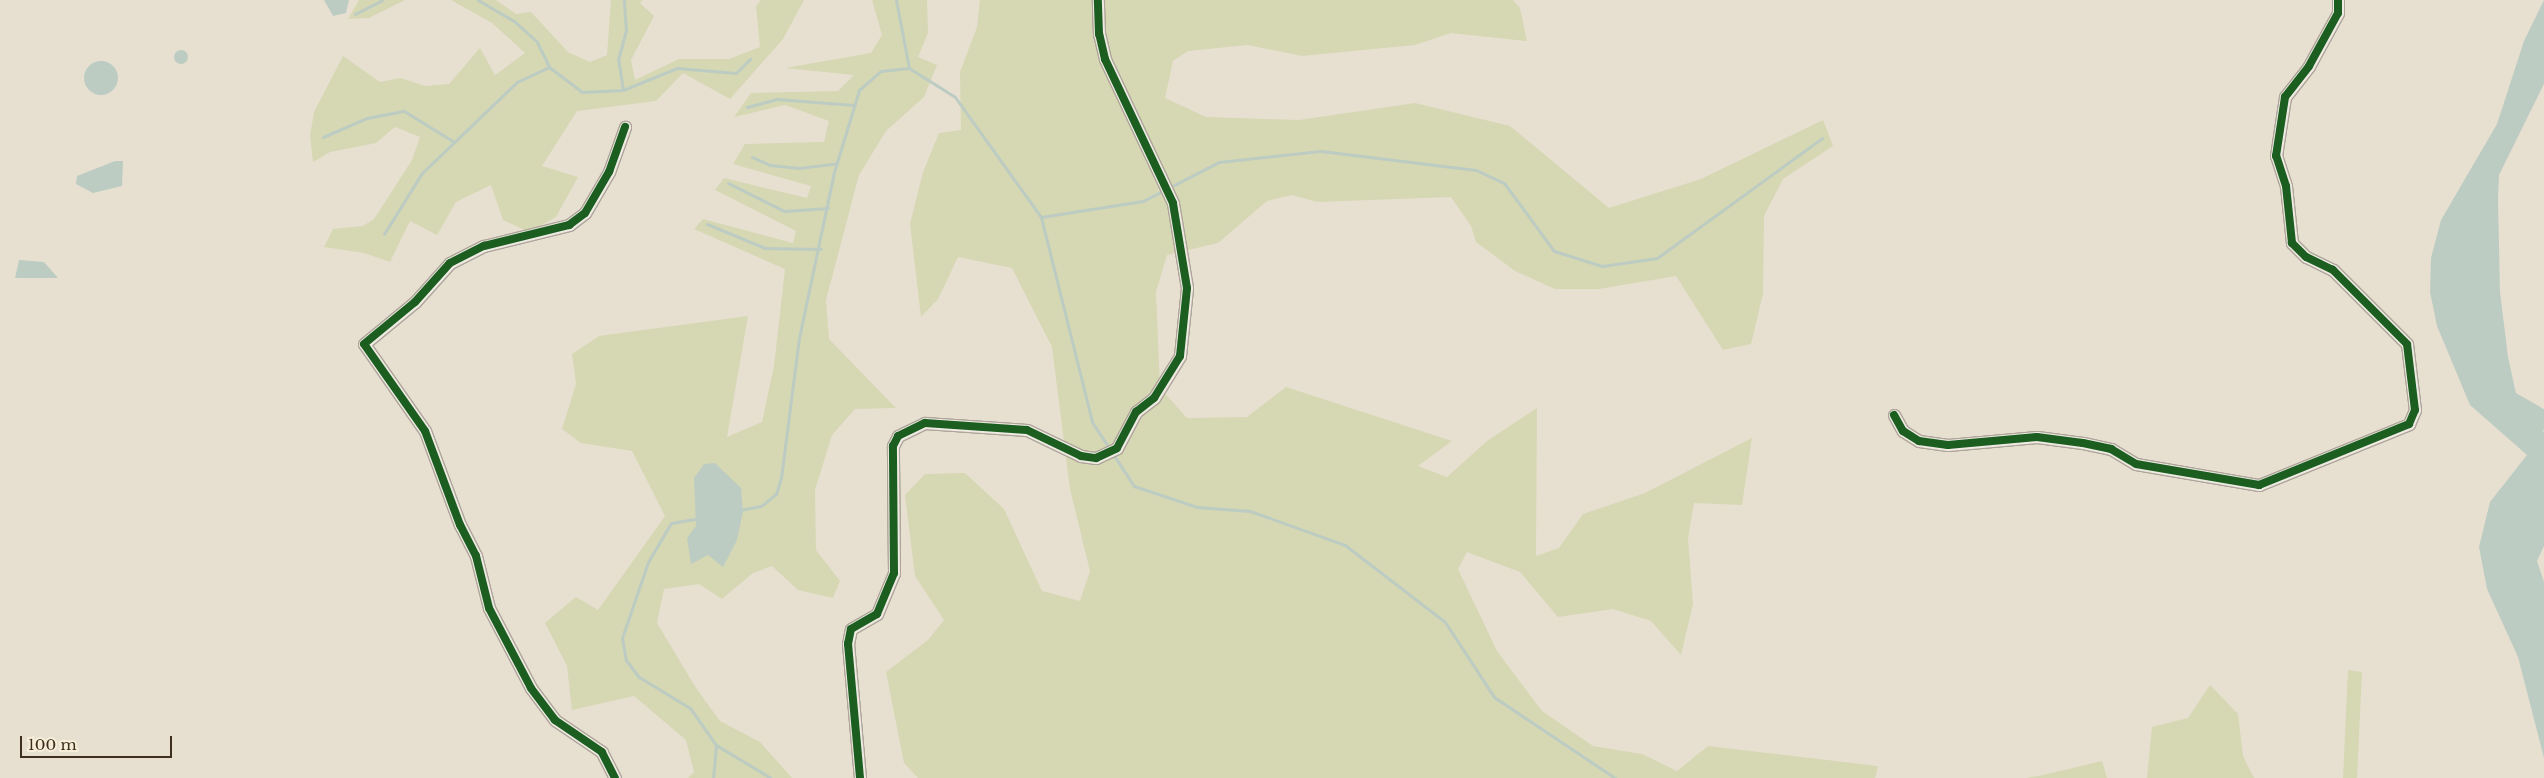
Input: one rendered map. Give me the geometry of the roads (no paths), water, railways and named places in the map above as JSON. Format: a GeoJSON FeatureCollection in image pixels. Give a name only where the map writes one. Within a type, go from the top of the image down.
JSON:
{"type":"FeatureCollection","features":[{"type":"Feature","properties":{"kind":"street"},"geometry":{"type":"LineString","coordinates":[[860,778],[848,644],[852,629],[877,614],[894,573],[894,442],[916,426],[933,424],[1027,430],[1081,456],[1096,458],[1117,448],[1136,412],[1160,390],[1180,356],[1187,288],[1173,203],[1106,59],[1099,34],[1098,0]]}},
{"type":"Feature","properties":{"kind":"street"},"geometry":{"type":"LineString","coordinates":[[1894,415],[1904,430],[1919,441],[1956,445],[2037,437],[2111,448],[2136,464],[2259,485],[2408,424],[2415,410],[2407,344],[2333,270],[2306,257],[2292,243],[2286,186],[2276,156],[2285,97],[2309,66],[2338,13],[2338,0]]}},
{"type":"Feature","properties":{"kind":"street"},"geometry":{"type":"LineString","coordinates":[[615,778],[602,752],[555,720],[531,688],[489,608],[476,556],[460,525],[426,431],[364,344],[415,302],[450,264],[484,246],[561,228],[585,213],[609,172],[625,127]]}},
{"type":"Feature","properties":{"kind":"waterway"},"geometry":{"type":"LineString","coordinates":[[355,14],[382,0]]}},
{"type":"Feature","properties":{"kind":"waterway"},"geometry":{"type":"LineString","coordinates":[[478,0],[514,21],[537,42],[549,67],[582,92],[623,90],[618,60],[626,31],[624,0]]}},
{"type":"Feature","properties":{"kind":"waterway"},"geometry":{"type":"LineString","coordinates":[[740,510],[761,506],[776,494],[781,478],[799,338],[834,172],[859,90],[881,71],[909,68],[896,0]]}},
{"type":"Feature","properties":{"kind":"waterway"},"geometry":{"type":"LineString","coordinates":[[623,90],[677,68],[736,73],[750,59]]}},
{"type":"Feature","properties":{"kind":"waterway"},"geometry":{"type":"LineString","coordinates":[[384,234],[422,173],[517,82],[549,67]]}},
{"type":"Feature","properties":{"kind":"waterway"},"geometry":{"type":"LineString","coordinates":[[909,68],[955,97],[1041,217],[1092,422],[1134,486],[1197,507],[1250,511],[1345,545],[1445,622],[1494,697],[1615,778]]}},
{"type":"Feature","properties":{"kind":"waterway"},"geometry":{"type":"LineString","coordinates":[[747,107],[777,99],[854,105]]}},
{"type":"Feature","properties":{"kind":"waterway"},"geometry":{"type":"LineString","coordinates":[[323,137],[367,118],[404,111],[454,142]]}},
{"type":"Feature","properties":{"kind":"waterway"},"geometry":{"type":"LineString","coordinates":[[1041,217],[1143,201],[1219,162],[1321,151],[1476,170],[1504,183],[1554,251],[1602,266],[1657,258],[1822,138]]}},
{"type":"Feature","properties":{"kind":"waterway"},"geometry":{"type":"LineString","coordinates":[[752,157],[770,165],[799,168],[837,163]]}},
{"type":"Feature","properties":{"kind":"waterway"},"geometry":{"type":"LineString","coordinates":[[728,183],[784,211],[828,208]]}},
{"type":"Feature","properties":{"kind":"waterway"},"geometry":{"type":"LineString","coordinates":[[707,224],[765,248],[821,249]]}},
{"type":"Feature","properties":{"kind":"waterway"},"geometry":{"type":"LineString","coordinates":[[2506,398],[2544,420]]}},
{"type":"Feature","properties":{"kind":"waterway"},"geometry":{"type":"LineString","coordinates":[[700,518],[671,523],[648,562],[622,638],[626,660],[639,677],[690,708],[716,745],[713,778]]}},
{"type":"Feature","properties":{"kind":"waterway"},"geometry":{"type":"LineString","coordinates":[[716,745],[771,778]]}}]}
